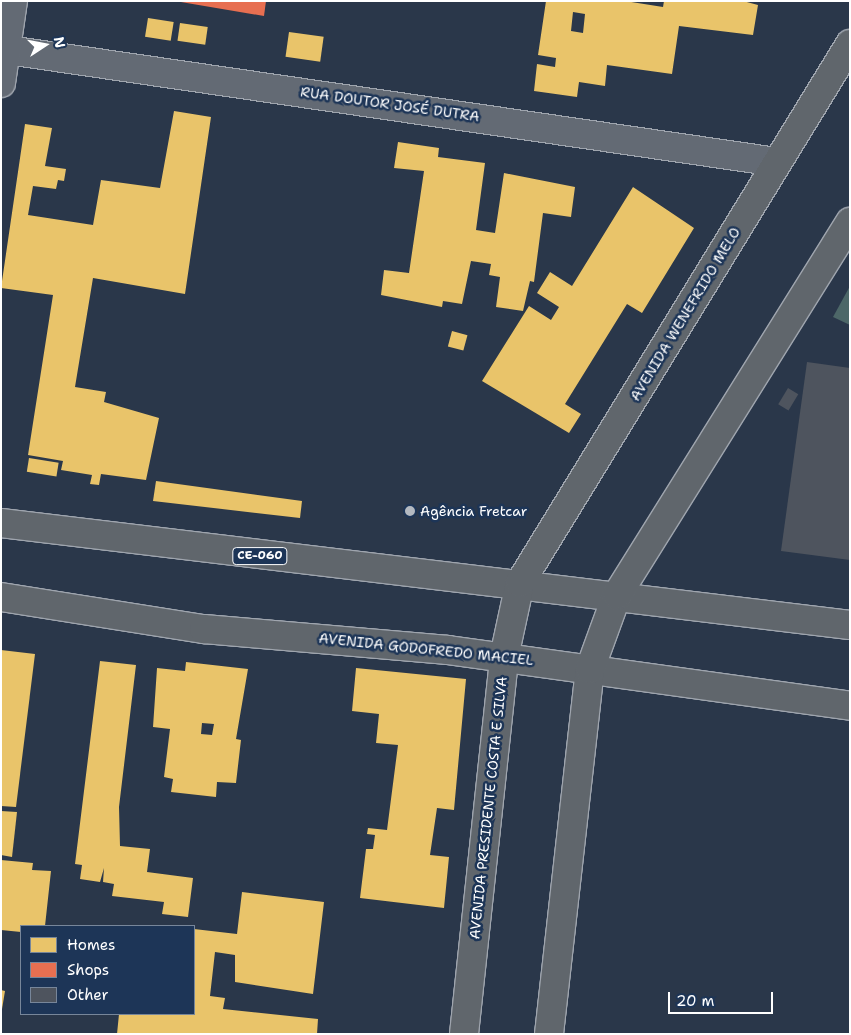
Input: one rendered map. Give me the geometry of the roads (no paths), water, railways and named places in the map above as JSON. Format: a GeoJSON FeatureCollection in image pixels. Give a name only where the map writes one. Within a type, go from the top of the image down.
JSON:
{"type":"FeatureCollection","features":[{"type":"Feature","properties":{"kind":"main road","name":"AVENIDA WENEFRIDO MELO"},"geometry":{"type":"LineString","coordinates":[[520,583],[850,44]]}},
{"type":"Feature","properties":{"kind":"main road"},"geometry":{"type":"LineString","coordinates":[[549,1034],[590,669],[618,595],[850,222]]}},
{"type":"Feature","properties":{"kind":"main road","name":"CE-060"},"geometry":{"type":"LineString","coordinates":[[1,523],[226,553],[520,583]]}},
{"type":"Feature","properties":{"kind":"main road"},"geometry":{"type":"LineString","coordinates":[[520,583],[850,625]]}},
{"type":"Feature","properties":{"kind":"main road","name":"AVENIDA PRESIDENTE COSTA E SILVA"},"geometry":{"type":"LineString","coordinates":[[464,1034],[504,657],[520,583]]}},
{"type":"Feature","properties":{"kind":"main road","name":"AVENIDA GODOFREDO MACIEL"},"geometry":{"type":"LineString","coordinates":[[1,597],[204,629],[369,641],[504,657],[850,706]]}},
{"type":"Feature","properties":{"kind":"street"},"geometry":{"type":"LineString","coordinates":[[1,83],[4,49],[13,1]]}},
{"type":"Feature","properties":{"kind":"street","name":"RUA DOUTOR JOSÉ DUTRA"},"geometry":{"type":"LineString","coordinates":[[4,49],[778,162]]}},
{"type":"Feature","properties":{"kind":"place","name":"Agência Fretcar"},"geometry":{"type":"Point","coordinates":[410,511]}}]}
